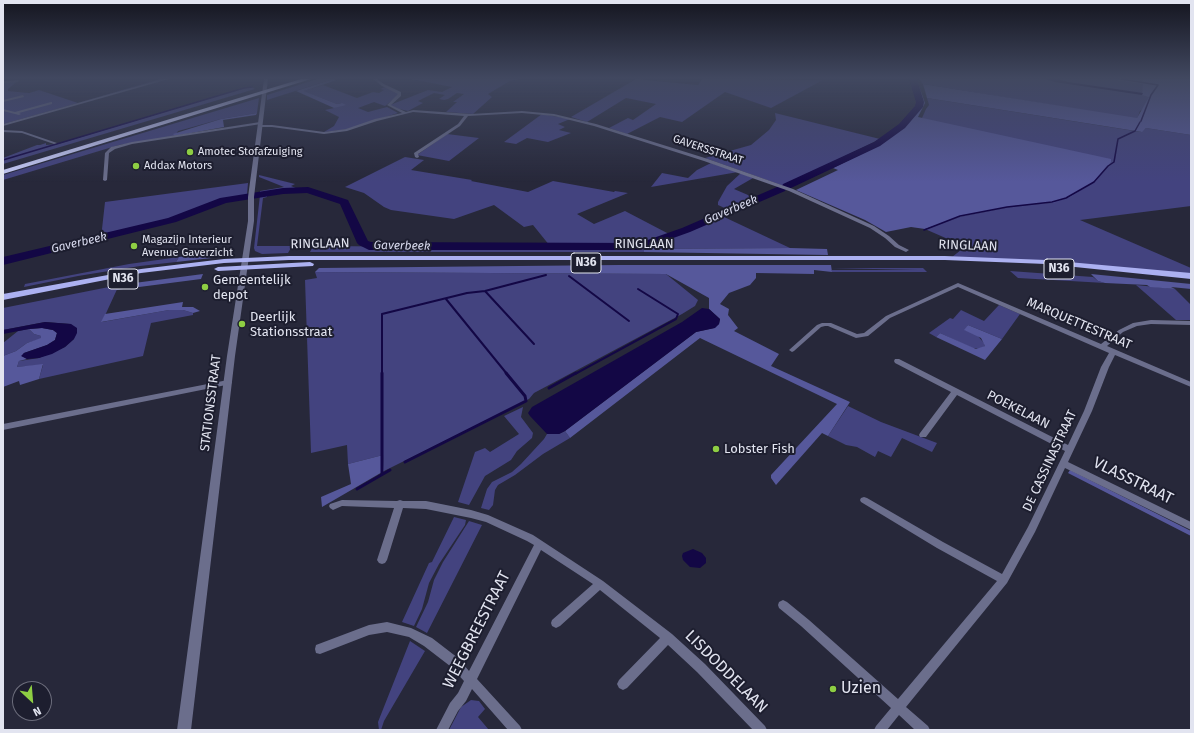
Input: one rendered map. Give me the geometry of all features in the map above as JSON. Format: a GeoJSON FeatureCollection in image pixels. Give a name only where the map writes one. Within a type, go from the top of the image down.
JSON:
{"type":"FeatureCollection","features":[{"type":"Feature","properties":{"kind":"highway"},"geometry":{"type":"LineString","coordinates":[[3,167],[189,113]]}},
{"type":"Feature","properties":{"kind":"highway"},"geometry":{"type":"LineString","coordinates":[[3,172],[193,113]]}},
{"type":"Feature","properties":{"kind":"main road","name":"RINGLAAN"},"geometry":{"type":"LineString","coordinates":[[3,297],[111,276],[182,266],[352,257],[945,258],[1046,262],[1191,276]]}},
{"type":"Feature","properties":{"kind":"main road","name":"RINGLAAN"},"geometry":{"type":"LineString","coordinates":[[3,302],[96,283],[245,263],[927,263],[994,265],[1191,281]]}},
{"type":"Feature","properties":{"kind":"street"},"geometry":{"type":"LineString","coordinates":[[3,116],[13,113]]}},
{"type":"Feature","properties":{"kind":"street"},"geometry":{"type":"LineString","coordinates":[[15,113],[33,117]]}},
{"type":"Feature","properties":{"kind":"street"},"geometry":{"type":"LineString","coordinates":[[3,125],[46,113]]}},
{"type":"Feature","properties":{"kind":"street","name":"STATIONSSTRAAT"},"geometry":{"type":"LineString","coordinates":[[184,730],[239,291],[251,221],[251,196],[262,113]]}},
{"type":"Feature","properties":{"kind":"street","name":"GAVERSSTRAAT"},"geometry":{"type":"LineString","coordinates":[[106,180],[107,153],[113,148],[132,143],[229,127],[260,125],[314,133],[334,132],[347,130],[400,113]]}},
{"type":"Feature","properties":{"kind":"street","name":"GAVERSSTRAAT"},"geometry":{"type":"LineString","coordinates":[[445,113],[467,115],[500,113]]}},
{"type":"Feature","properties":{"kind":"street","name":"GAVERSSTRAAT"},"geometry":{"type":"LineString","coordinates":[[535,113],[554,115],[626,134],[791,190],[872,227],[888,237],[897,246],[906,250]]}},
{"type":"Feature","properties":{"kind":"street"},"geometry":{"type":"LineString","coordinates":[[417,157],[415,156],[416,154],[459,125],[467,115]]}},
{"type":"Feature","properties":{"kind":"street"},"geometry":{"type":"LineString","coordinates":[[3,131],[22,132],[55,143]]}},
{"type":"Feature","properties":{"kind":"street"},"geometry":{"type":"LineString","coordinates":[[3,134],[10,131]]}},
{"type":"Feature","properties":{"kind":"street","name":"MARQUETTESTRAAT"},"geometry":{"type":"LineString","coordinates":[[792,350],[819,326],[824,324],[828,324],[856,336],[866,335],[888,317],[958,285],[1191,385]]}},
{"type":"Feature","properties":{"kind":"street"},"geometry":{"type":"LineString","coordinates":[[1102,348],[1120,331],[1135,324],[1152,322],[1191,323]]}},
{"type":"Feature","properties":{"kind":"street","name":"DE CASSINASTRAAT"},"geometry":{"type":"LineString","coordinates":[[880,730],[1004,580],[1029,535],[1068,450],[1088,411],[1105,367],[1113,352]]}},
{"type":"Feature","properties":{"kind":"street","name":"POEKELAAN"},"geometry":{"type":"LineString","coordinates":[[897,361],[1068,450]]}},
{"type":"Feature","properties":{"kind":"street"},"geometry":{"type":"LineString","coordinates":[[3,427],[228,382]]}},
{"type":"Feature","properties":{"kind":"street"},"geometry":{"type":"LineString","coordinates":[[924,435],[956,391]]}},
{"type":"Feature","properties":{"kind":"street","name":"VLASSTRAAT"},"geometry":{"type":"LineString","coordinates":[[1063,463],[1191,526]]}},
{"type":"Feature","properties":{"kind":"street"},"geometry":{"type":"LineString","coordinates":[[864,500],[940,545],[1004,580]]}},
{"type":"Feature","properties":{"kind":"street","name":"LISDODDELAAN"},"geometry":{"type":"LineString","coordinates":[[333,506],[342,503],[400,503],[426,505],[471,514],[514,530],[549,549],[600,584],[668,638],[701,668],[760,730]]}},
{"type":"Feature","properties":{"kind":"street"},"geometry":{"type":"LineString","coordinates":[[382,560],[400,503]]}},
{"type":"Feature","properties":{"kind":"street","name":"WEEGBREESTRAAT"},"geometry":{"type":"LineString","coordinates":[[442,730],[454,707],[462,697],[470,678],[538,544]]}},
{"type":"Feature","properties":{"kind":"street"},"geometry":{"type":"LineString","coordinates":[[556,623],[600,584]]}},
{"type":"Feature","properties":{"kind":"street"},"geometry":{"type":"LineString","coordinates":[[783,605],[924,730]]}},
{"type":"Feature","properties":{"kind":"street"},"geometry":{"type":"LineString","coordinates":[[320,649],[368,630],[387,627],[411,633],[428,642],[454,662],[516,730]]}},
{"type":"Feature","properties":{"kind":"street","name":"LISDODDELAAN"},"geometry":{"type":"LineString","coordinates":[[623,684],[668,638]]}},
{"type":"Feature","properties":{"kind":"shaded area"},"geometry":{"type":"Polygon","coordinates":[[[3,113],[42,113],[3,124],[3,113]]]}},
{"type":"Feature","properties":{"kind":"shaded area"},"geometry":{"type":"Polygon","coordinates":[[[160,113],[174,113],[3,164],[3,158],[37,145],[46,143],[46,145],[58,144],[160,113]]]}},
{"type":"Feature","properties":{"kind":"shaded area"},"geometry":{"type":"Polygon","coordinates":[[[208,113],[256,113],[221,119],[178,131],[175,136],[119,145],[3,180],[3,175],[208,113]]]}},
{"type":"Feature","properties":{"kind":"shaded area"},"geometry":{"type":"Polygon","coordinates":[[[257,113],[256,115],[223,120],[224,127],[175,136],[173,134],[221,119],[257,113]]]}},
{"type":"Feature","properties":{"kind":"shaded area"},"geometry":{"type":"Polygon","coordinates":[[[331,113],[397,113],[349,129],[324,132],[334,126],[339,117],[331,113]]]}},
{"type":"Feature","properties":{"kind":"shaded area"},"geometry":{"type":"Polygon","coordinates":[[[577,113],[601,113],[587,122],[571,117],[577,113]]]}},
{"type":"Feature","properties":{"kind":"shaded area"},"geometry":{"type":"Polygon","coordinates":[[[643,113],[695,113],[682,122],[660,117],[627,134],[609,128],[628,118],[633,120],[643,113]]]}},
{"type":"Feature","properties":{"kind":"shaded area"},"geometry":{"type":"Polygon","coordinates":[[[775,113],[880,139],[784,186],[705,158],[751,145],[769,130],[776,120],[775,113]]]}},
{"type":"Feature","properties":{"kind":"shaded area"},"geometry":{"type":"Polygon","coordinates":[[[915,113],[920,113],[918,117],[1111,159],[1111,162],[1096,181],[1070,197],[1053,203],[1015,206],[960,217],[925,229],[911,227],[886,232],[865,220],[796,190],[838,170],[833,168],[880,145],[915,113]]]}},
{"type":"Feature","properties":{"kind":"shaded area"},"geometry":{"type":"Polygon","coordinates":[[[924,113],[1023,113],[1141,132],[1146,128],[1191,135],[1191,206],[1080,220],[1191,268],[1191,274],[952,257],[961,250],[957,243],[925,229],[960,217],[1015,206],[1053,203],[922,118],[924,113]]]}},
{"type":"Feature","properties":{"kind":"shaded area"},"geometry":{"type":"Polygon","coordinates":[[[1023,113],[1107,113],[1137,118],[1140,113],[1191,113],[1191,135],[1146,128],[1142,132],[1023,113]]]}},
{"type":"Feature","properties":{"kind":"shaded area"},"geometry":{"type":"Polygon","coordinates":[[[1102,113],[1139,113],[1137,119],[1102,113]]]}},
{"type":"Feature","properties":{"kind":"shaded area"},"geometry":{"type":"Polygon","coordinates":[[[542,114],[570,119],[558,124],[565,127],[559,130],[571,133],[548,142],[527,138],[516,144],[504,142],[542,114]]]}},
{"type":"Feature","properties":{"kind":"shaded area"},"geometry":{"type":"Polygon","coordinates":[[[447,134],[479,138],[449,161],[417,155],[447,134]]]}},
{"type":"Feature","properties":{"kind":"shaded area"},"geometry":{"type":"Polygon","coordinates":[[[405,157],[424,160],[411,170],[472,180],[471,181],[528,192],[553,181],[614,192],[628,193],[577,214],[594,224],[625,211],[669,234],[629,246],[550,246],[533,225],[524,227],[494,205],[454,219],[391,210],[364,193],[345,187],[405,157]]]}},
{"type":"Feature","properties":{"kind":"shaded area"},"geometry":{"type":"Polygon","coordinates":[[[711,163],[738,172],[651,187],[662,173],[688,178],[697,170],[711,163]]]}},
{"type":"Feature","properties":{"kind":"shaded area"},"geometry":{"type":"Polygon","coordinates":[[[741,173],[753,178],[734,189],[755,198],[729,210],[718,205],[718,202],[727,186],[741,173]]]}},
{"type":"Feature","properties":{"kind":"shaded area"},"geometry":{"type":"Polygon","coordinates":[[[259,175],[295,184],[291,186],[298,189],[260,194],[260,191],[284,187],[259,177],[259,175]]]}},
{"type":"Feature","properties":{"kind":"shaded area"},"geometry":{"type":"Polygon","coordinates":[[[248,183],[247,195],[217,202],[159,222],[101,238],[105,202],[248,183]]]}},
{"type":"Feature","properties":{"kind":"shaded area"},"geometry":{"type":"Polygon","coordinates":[[[267,194],[267,197],[263,198],[257,246],[292,246],[288,253],[262,254],[255,251],[254,248],[260,195],[267,194]]]}},
{"type":"Feature","properties":{"kind":"shaded area"},"geometry":{"type":"Polygon","coordinates":[[[722,216],[790,248],[644,249],[644,252],[310,252],[313,246],[630,248],[641,246],[682,232],[722,216]]]}},
{"type":"Feature","properties":{"kind":"shaded area"},"geometry":{"type":"Polygon","coordinates":[[[215,248],[212,258],[176,262],[179,257],[198,254],[200,250],[215,248]]]}},
{"type":"Feature","properties":{"kind":"shaded area"},"geometry":{"type":"Polygon","coordinates":[[[644,249],[827,249],[828,255],[644,252],[644,249]]]}},
{"type":"Feature","properties":{"kind":"shaded area"},"geometry":{"type":"Polygon","coordinates":[[[179,257],[176,262],[78,276],[24,287],[25,284],[129,264],[179,257]]]}},
{"type":"Feature","properties":{"kind":"shaded area"},"geometry":{"type":"Polygon","coordinates":[[[618,265],[831,265],[832,272],[814,270],[814,274],[756,273],[756,278],[750,285],[729,293],[720,304],[729,309],[728,315],[738,328],[734,331],[779,354],[771,366],[850,402],[828,436],[822,433],[776,485],[771,478],[771,475],[837,404],[700,338],[570,438],[565,431],[696,332],[714,328],[719,324],[720,319],[709,309],[709,298],[666,274],[315,272],[319,268],[618,265]]]}},
{"type":"Feature","properties":{"kind":"shaded area"},"geometry":{"type":"Polygon","coordinates":[[[831,268],[923,268],[927,272],[832,272],[832,270],[917,270],[831,268]]]}},
{"type":"Feature","properties":{"kind":"shaded area"},"geometry":{"type":"Polygon","coordinates":[[[1010,271],[1093,277],[1098,281],[1105,283],[1018,278],[1010,271]]]}},
{"type":"Feature","properties":{"kind":"shaded area"},"geometry":{"type":"Polygon","coordinates":[[[315,272],[666,274],[698,300],[695,306],[682,314],[534,393],[529,399],[384,471],[383,455],[348,464],[347,445],[311,453],[305,280],[317,278],[315,272]]]}},
{"type":"Feature","properties":{"kind":"shaded area"},"geometry":{"type":"Polygon","coordinates":[[[203,274],[201,279],[116,290],[119,285],[203,274]]]}},
{"type":"Feature","properties":{"kind":"shaded area"},"geometry":{"type":"Polygon","coordinates":[[[1091,274],[1191,284],[1191,289],[1105,283],[1098,281],[1091,274]]]}},
{"type":"Feature","properties":{"kind":"shaded area"},"geometry":{"type":"Polygon","coordinates":[[[119,285],[102,322],[169,310],[183,310],[193,313],[193,315],[151,323],[143,356],[39,379],[43,365],[17,367],[19,361],[39,358],[65,347],[74,339],[71,324],[45,322],[3,330],[3,308],[119,285]]]}},
{"type":"Feature","properties":{"kind":"shaded area"},"geometry":{"type":"Polygon","coordinates":[[[1136,285],[1175,289],[1191,305],[1191,320],[1176,320],[1136,285]]]}},
{"type":"Feature","properties":{"kind":"shaded area"},"geometry":{"type":"Polygon","coordinates":[[[183,302],[182,307],[193,307],[200,311],[193,313],[183,310],[169,310],[101,322],[105,314],[183,302]]]}},
{"type":"Feature","properties":{"kind":"shaded area"},"geometry":{"type":"Polygon","coordinates":[[[999,305],[1020,314],[1002,339],[968,325],[965,330],[977,335],[984,343],[985,346],[980,349],[972,348],[940,333],[936,337],[929,333],[950,318],[953,319],[961,310],[984,321],[999,305]]]}},
{"type":"Feature","properties":{"kind":"shaded area"},"geometry":{"type":"Polygon","coordinates":[[[702,308],[709,309],[720,319],[719,324],[715,328],[696,332],[565,431],[559,434],[547,434],[528,413],[532,407],[682,322],[702,308]]]}},
{"type":"Feature","properties":{"kind":"shaded area"},"geometry":{"type":"Polygon","coordinates":[[[45,322],[71,324],[77,328],[77,333],[74,339],[65,347],[52,354],[39,358],[27,359],[21,356],[24,353],[47,345],[55,340],[57,333],[53,330],[42,328],[3,334],[3,330],[45,322]]]}},
{"type":"Feature","properties":{"kind":"shaded area"},"geometry":{"type":"Polygon","coordinates":[[[968,325],[1002,339],[985,360],[936,337],[940,333],[976,349],[985,346],[981,338],[964,330],[968,325]]]}},
{"type":"Feature","properties":{"kind":"shaded area"},"geometry":{"type":"Polygon","coordinates":[[[42,328],[53,330],[57,333],[55,340],[47,345],[24,353],[22,356],[27,359],[19,361],[17,367],[43,364],[39,379],[20,385],[19,381],[3,387],[3,356],[16,351],[27,343],[41,338],[41,336],[34,334],[29,329],[42,328]]]}},
{"type":"Feature","properties":{"kind":"shaded area"},"geometry":{"type":"Polygon","coordinates":[[[29,329],[34,334],[41,336],[41,339],[27,343],[16,351],[3,356],[3,343],[18,331],[29,329]]]}},
{"type":"Feature","properties":{"kind":"shaded area"},"geometry":{"type":"Polygon","coordinates":[[[848,406],[881,422],[937,443],[932,452],[902,438],[891,457],[878,451],[875,457],[857,447],[846,445],[828,436],[848,406]]]}},
{"type":"Feature","properties":{"kind":"shaded area"},"geometry":{"type":"Polygon","coordinates":[[[523,407],[521,417],[533,433],[532,438],[517,451],[511,460],[485,476],[469,505],[458,502],[475,452],[485,448],[490,452],[519,434],[504,416],[523,407]]]}},
{"type":"Feature","properties":{"kind":"shaded area"},"geometry":{"type":"Polygon","coordinates":[[[565,431],[570,438],[543,454],[515,475],[498,485],[495,490],[493,505],[489,510],[481,508],[487,489],[492,482],[512,472],[521,464],[547,434],[559,434],[565,431]]]}},
{"type":"Feature","properties":{"kind":"shaded area"},"geometry":{"type":"Polygon","coordinates":[[[383,455],[384,471],[322,507],[321,497],[351,484],[348,464],[383,455]]]}},
{"type":"Feature","properties":{"kind":"shaded area"},"geometry":{"type":"Polygon","coordinates":[[[1070,470],[1191,531],[1191,536],[1068,473],[1070,470]]]}},
{"type":"Feature","properties":{"kind":"shaded area"},"geometry":{"type":"Polygon","coordinates":[[[454,517],[466,520],[465,525],[439,564],[429,583],[422,609],[414,626],[402,622],[429,563],[432,562],[454,517]]]}},
{"type":"Feature","properties":{"kind":"shaded area"},"geometry":{"type":"Polygon","coordinates":[[[469,521],[482,525],[427,633],[416,627],[428,602],[434,580],[443,562],[469,521]]]}},
{"type":"Feature","properties":{"kind":"shaded area"},"geometry":{"type":"Polygon","coordinates":[[[693,549],[702,553],[706,558],[706,563],[700,568],[690,567],[683,560],[683,553],[693,549]]]}},
{"type":"Feature","properties":{"kind":"shaded area"},"geometry":{"type":"Polygon","coordinates":[[[410,641],[425,651],[384,721],[381,730],[379,730],[378,722],[410,641]]]}},
{"type":"Feature","properties":{"kind":"shaded area"},"geometry":{"type":"Polygon","coordinates":[[[471,700],[479,701],[485,709],[478,717],[489,730],[449,730],[461,707],[471,700]]]}},
{"type":"Feature","properties":{"kind":"waterway"},"geometry":{"type":"LineString","coordinates":[[3,160],[160,113]]}},
{"type":"Feature","properties":{"kind":"waterway","name":"Gaverbeek"},"geometry":{"type":"LineString","coordinates":[[787,186],[877,144],[902,126],[913,113]]}},
{"type":"Feature","properties":{"kind":"waterway"},"geometry":{"type":"LineString","coordinates":[[1141,121],[1144,113]]}},
{"type":"Feature","properties":{"kind":"waterway"},"geometry":{"type":"LineString","coordinates":[[924,230],[960,216],[1007,207],[1052,202],[1066,198],[1094,182],[1108,166],[1114,162],[1118,139],[1135,131],[1140,122]]}},
{"type":"Feature","properties":{"kind":"waterway","name":"Gaverbeek"},"geometry":{"type":"LineString","coordinates":[[3,261],[172,220],[224,200],[283,191],[308,190],[344,202],[363,243],[369,246],[619,247],[640,246],[686,230],[781,189]]}},
{"type":"Feature","properties":{"kind":"waterway"},"geometry":{"type":"LineString","coordinates":[[485,291],[546,275]]}},
{"type":"Feature","properties":{"kind":"waterway"},"geometry":{"type":"LineString","coordinates":[[569,276],[629,321]]}},
{"type":"Feature","properties":{"kind":"waterway"},"geometry":{"type":"LineString","coordinates":[[575,374],[676,319],[678,314],[638,289]]}},
{"type":"Feature","properties":{"kind":"waterway"},"geometry":{"type":"LineString","coordinates":[[382,474],[382,314],[467,293],[485,291]]}},
{"type":"Feature","properties":{"kind":"waterway"},"geometry":{"type":"LineString","coordinates":[[485,291],[534,344]]}},
{"type":"Feature","properties":{"kind":"waterway"},"geometry":{"type":"LineString","coordinates":[[446,299],[507,374]]}},
{"type":"Feature","properties":{"kind":"waterway"},"geometry":{"type":"LineString","coordinates":[[405,462],[526,401],[525,396],[506,373]]}},
{"type":"Feature","properties":{"kind":"waterway"},"geometry":{"type":"LineString","coordinates":[[549,388],[576,373]]}},
{"type":"Feature","properties":{"kind":"waterway"},"geometry":{"type":"LineString","coordinates":[[357,489],[390,470]]}},
{"type":"Feature","properties":{"kind":"place","name":"Amotec Stofafzuiging"},"geometry":{"type":"Point","coordinates":[190,152]}},
{"type":"Feature","properties":{"kind":"place","name":"Addax Motors"},"geometry":{"type":"Point","coordinates":[136,166]}},
{"type":"Feature","properties":{"kind":"place","name":"Magazijn Interieur Avenue Gaverzicht"},"geometry":{"type":"Point","coordinates":[134,246]}},
{"type":"Feature","properties":{"kind":"place","name":"Gemeentelijk depot"},"geometry":{"type":"Point","coordinates":[205,287]}},
{"type":"Feature","properties":{"kind":"place","name":"Deerlijk Stationsstraat"},"geometry":{"type":"Point","coordinates":[242,324]}},
{"type":"Feature","properties":{"kind":"place","name":"Lobster Fish"},"geometry":{"type":"Point","coordinates":[716,449]}},
{"type":"Feature","properties":{"kind":"place","name":"Uzien"},"geometry":{"type":"Point","coordinates":[833,689]}}]}
